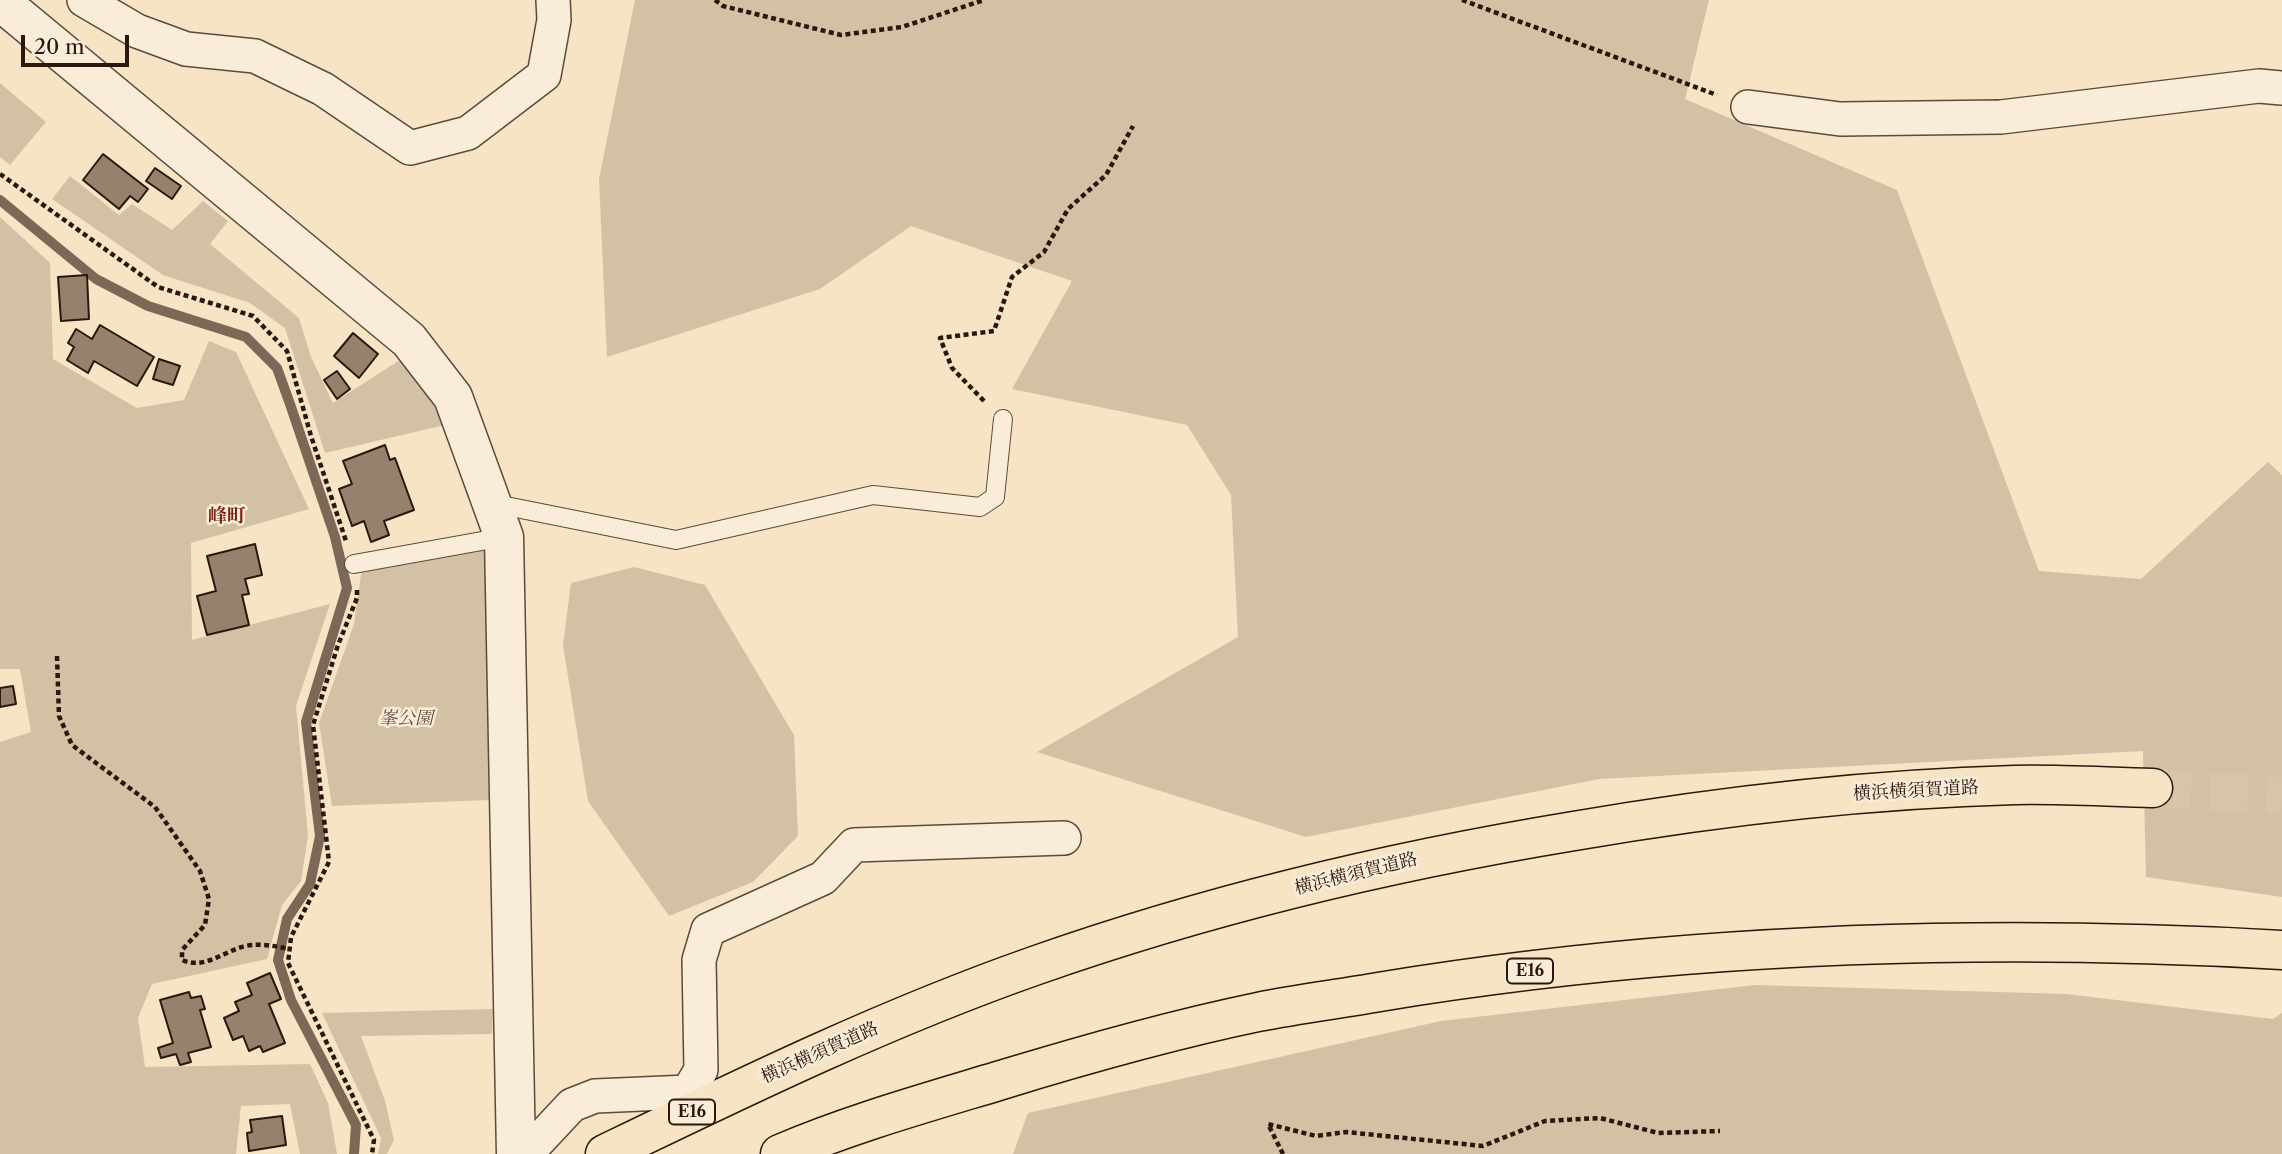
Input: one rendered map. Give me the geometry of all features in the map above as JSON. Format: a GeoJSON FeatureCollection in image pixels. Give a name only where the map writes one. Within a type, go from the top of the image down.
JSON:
{"type":"FeatureCollection","features":[{"type":"Feature","properties":{"kind":"highway","name":"横浜横須賀道路"},"geometry":{"type":"LineString","coordinates":[[605,1154],[877,1027],[1033,966],[1208,910],[1439,853],[1693,811],[1879,791],[2018,785],[2153,788]]}},
{"type":"Feature","properties":{"kind":"highway","name":"E16"},"geometry":{"type":"LineString","coordinates":[[789,1150],[1064,1061],[1245,1015],[1464,978],[1669,954],[1922,943],[2157,943],[2282,950]]}},
{"type":"Feature","properties":{"kind":"street"},"geometry":{"type":"LineString","coordinates":[[84,0],[136,31],[186,49],[255,56],[323,89],[411,148],[468,134],[544,75],[554,20],[553,0]]}},
{"type":"Feature","properties":{"kind":"street"},"geometry":{"type":"LineString","coordinates":[[0,1],[409,340],[453,397],[497,520],[516,1154]]}},
{"type":"Feature","properties":{"kind":"street"},"geometry":{"type":"LineString","coordinates":[[1748,107],[1840,119],[2001,117],[2259,86],[2282,88]]}},
{"type":"Feature","properties":{"kind":"street"},"geometry":{"type":"LineString","coordinates":[[526,1154],[572,1105],[596,1096],[668,1095],[688,1091],[701,1070],[699,960],[708,930],[823,878],[853,845],[1064,838]]}},
{"type":"Feature","properties":{"kind":"lane"},"geometry":{"type":"LineString","coordinates":[[354,564],[497,520],[676,540],[873,495],[980,507],[995,497],[1003,419]]}},
{"type":"Feature","properties":{"kind":"path"},"geometry":{"type":"LineString","coordinates":[[715,0],[723,6],[841,35],[902,27],[984,0]]}},
{"type":"Feature","properties":{"kind":"path"},"geometry":{"type":"LineString","coordinates":[[1462,0],[1748,107]]}},
{"type":"Feature","properties":{"kind":"path"},"geometry":{"type":"LineString","coordinates":[[1003,419],[952,368],[940,338],[995,331],[1012,277],[1044,251],[1068,209],[1106,175],[1133,126]]}},
{"type":"Feature","properties":{"kind":"path"},"geometry":{"type":"LineString","coordinates":[[0,174],[158,287],[253,316],[287,351],[310,436],[354,564]]}},
{"type":"Feature","properties":{"kind":"path"},"geometry":{"type":"LineString","coordinates":[[357,598],[338,645],[313,725],[329,862],[291,937],[288,963],[374,1140],[372,1154]]}},
{"type":"Feature","properties":{"kind":"path"},"geometry":{"type":"LineString","coordinates":[[57,656],[59,716],[72,745],[155,807],[200,871],[209,899],[205,925],[182,950],[182,960],[191,964],[221,958],[242,947],[261,944],[288,949]]}},
{"type":"Feature","properties":{"kind":"path"},"geometry":{"type":"LineString","coordinates":[[1283,1154],[1268,1124],[1316,1136],[1346,1132],[1483,1146],[1545,1121],[1600,1118],[1658,1133],[1720,1131]]}},
{"type":"Feature","properties":{"kind":"green space"},"geometry":{"type":"Polygon","coordinates":[[[635,0],[1709,0],[1685,99],[1897,190],[2039,571],[2141,579],[2268,462],[2282,475],[2282,897],[2146,877],[2143,751],[1599,779],[1306,837],[1037,752],[1238,637],[1231,495],[1187,425],[1012,389],[1072,281],[911,226],[820,289],[607,357],[599,179],[635,0]]]}},
{"type":"Feature","properties":{"kind":"green space"},"geometry":{"type":"Polygon","coordinates":[[[0,83],[46,122],[10,165],[0,157],[0,83]]]}},
{"type":"Feature","properties":{"kind":"green space"},"geometry":{"type":"Polygon","coordinates":[[[70,176],[119,215],[132,204],[172,230],[203,201],[228,221],[210,244],[299,318],[311,357],[333,403],[403,358],[421,379],[445,425],[325,453],[285,328],[250,303],[163,275],[52,199],[70,176]]]}},
{"type":"Feature","properties":{"kind":"green space"},"geometry":{"type":"Polygon","coordinates":[[[0,217],[50,263],[53,359],[137,408],[184,400],[209,341],[236,352],[309,509],[191,543],[192,640],[330,604],[296,706],[308,835],[301,881],[282,905],[267,959],[152,984],[138,1018],[145,1067],[310,1064],[328,1103],[337,1154],[300,1154],[290,1104],[241,1106],[236,1154],[0,1154],[0,742],[31,732],[20,669],[0,669],[0,217]]]}},
{"type":"Feature","properties":{"kind":"green space","name":"峯公園"},"geometry":{"type":"Polygon","coordinates":[[[485,548],[489,800],[332,806],[319,723],[354,624],[362,567],[485,548]]]}},
{"type":"Feature","properties":{"kind":"green space"},"geometry":{"type":"Polygon","coordinates":[[[634,567],[705,585],[794,735],[798,836],[753,882],[669,916],[588,801],[563,645],[571,583],[634,567]]]}},
{"type":"Feature","properties":{"kind":"green space"},"geometry":{"type":"Polygon","coordinates":[[[1755,985],[2067,994],[2273,1019],[2282,1013],[2282,1154],[1013,1154],[1028,1113],[1441,1021],[1755,985]]]}},
{"type":"Feature","properties":{"kind":"green space"},"geometry":{"type":"Polygon","coordinates":[[[493,1009],[492,1034],[361,1036],[385,1101],[394,1140],[387,1154],[378,1154],[381,1138],[322,1013],[493,1009]]]}},
{"type":"Feature","properties":{"kind":"building"},"geometry":{"type":"Polygon","coordinates":[[[103,154],[148,189],[138,202],[130,196],[119,209],[83,180],[103,154]]]}},
{"type":"Feature","properties":{"kind":"building"},"geometry":{"type":"Polygon","coordinates":[[[155,168],[181,186],[172,199],[146,181],[155,168]]]}},
{"type":"Feature","properties":{"kind":"building"},"geometry":{"type":"Polygon","coordinates":[[[87,275],[89,319],[61,321],[58,277],[87,275]]]}},
{"type":"Feature","properties":{"kind":"building"},"geometry":{"type":"Polygon","coordinates":[[[100,325],[154,357],[137,386],[94,361],[88,373],[67,360],[74,347],[68,343],[76,329],[92,339],[100,325]]]}},
{"type":"Feature","properties":{"kind":"building"},"geometry":{"type":"Polygon","coordinates":[[[353,333],[378,354],[359,378],[334,356],[353,333]]]}},
{"type":"Feature","properties":{"kind":"building"},"geometry":{"type":"Polygon","coordinates":[[[159,359],[180,366],[173,385],[153,379],[159,359]]]}},
{"type":"Feature","properties":{"kind":"building"},"geometry":{"type":"Polygon","coordinates":[[[337,371],[350,389],[337,399],[324,380],[337,371]]]}},
{"type":"Feature","properties":{"kind":"building"},"geometry":{"type":"Polygon","coordinates":[[[385,445],[390,460],[395,458],[414,510],[384,521],[389,535],[371,542],[364,521],[352,526],[339,489],[352,484],[343,461],[385,445]]]}},
{"type":"Feature","properties":{"kind":"building"},"geometry":{"type":"Polygon","coordinates":[[[255,544],[262,575],[245,579],[249,594],[242,595],[249,625],[207,635],[197,596],[216,591],[207,556],[255,544]]]}},
{"type":"Feature","properties":{"kind":"building"},"geometry":{"type":"Polygon","coordinates":[[[13,686],[16,704],[0,707],[0,688],[13,686]]]}},
{"type":"Feature","properties":{"kind":"building"},"geometry":{"type":"Polygon","coordinates":[[[270,973],[281,999],[269,1004],[285,1043],[263,1052],[260,1046],[249,1051],[243,1036],[233,1040],[224,1018],[239,1011],[235,1002],[252,995],[247,983],[270,973]]]}},
{"type":"Feature","properties":{"kind":"building"},"geometry":{"type":"Polygon","coordinates":[[[189,992],[191,998],[201,996],[205,1009],[200,1010],[211,1047],[188,1053],[191,1062],[180,1065],[176,1054],[161,1058],[158,1048],[173,1043],[160,1000],[189,992]]]}},
{"type":"Feature","properties":{"kind":"building"},"geometry":{"type":"Polygon","coordinates":[[[282,1116],[286,1145],[249,1151],[247,1133],[252,1132],[250,1120],[282,1116]]]}},
{"type":"Feature","properties":{"kind":"waterway"},"geometry":{"type":"LineString","coordinates":[[0,200],[96,279],[148,306],[246,337],[277,368],[335,537],[347,588],[306,722],[320,836],[310,884],[287,919],[278,960],[291,1000],[356,1125],[354,1154]]}},
{"type":"Feature","properties":{"kind":"tunnel"},"geometry":{"type":"LineString","coordinates":[[2153,788],[2282,796]]}},
{"type":"Feature","properties":{"kind":"district","name":"峰町"},"geometry":{"type":"Point","coordinates":[227,517]}}]}
